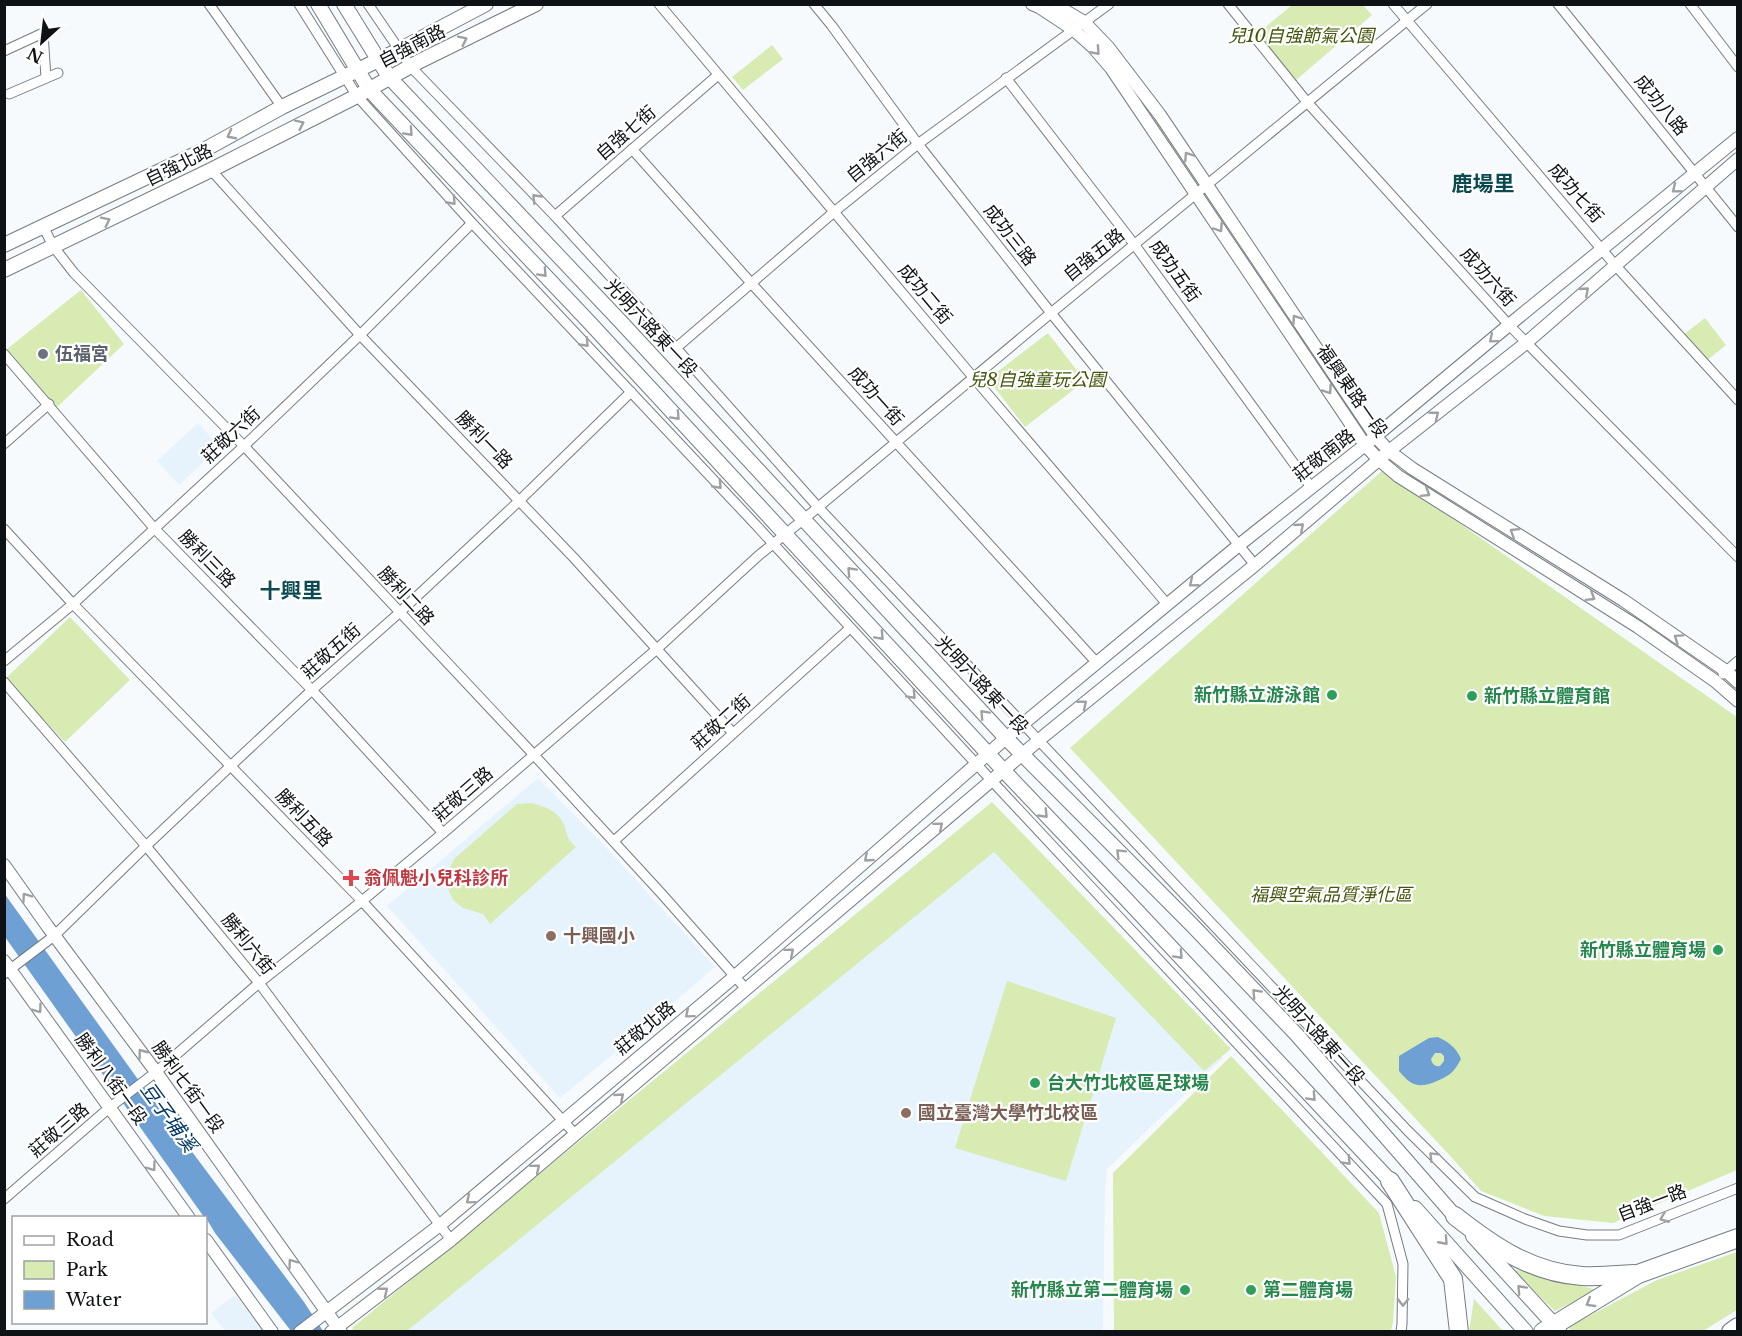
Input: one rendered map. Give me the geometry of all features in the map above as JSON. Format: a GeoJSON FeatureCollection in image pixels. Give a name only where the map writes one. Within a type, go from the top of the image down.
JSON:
{"type":"FeatureCollection","features":[{"type":"Feature","properties":{"kind":"highway"},"geometry":{"type":"LineString","coordinates":[[1390,1181],[1453,1279],[1458,1332]]}},
{"type":"Feature","properties":{"kind":"highway"},"geometry":{"type":"LineString","coordinates":[[1455,1216],[1502,1251],[1538,1268],[1558,1274],[1584,1276],[1638,1274]]}},
{"type":"Feature","properties":{"kind":"highway"},"geometry":{"type":"LineString","coordinates":[[1553,1329],[1638,1274],[1737,1238]]}},
{"type":"Feature","properties":{"kind":"highway"},"geometry":{"type":"LineString","coordinates":[[1731,1332],[1737,1328]]}},
{"type":"Feature","properties":{"kind":"main road"},"geometry":{"type":"LineString","coordinates":[[318,4],[358,69],[363,92],[590,323],[988,754],[1390,1181],[1526,1332]]}},
{"type":"Feature","properties":{"kind":"main road","name":"光明六路東一段"},"geometry":{"type":"LineString","coordinates":[[344,4],[389,77],[613,313],[1006,738],[1193,926],[1297,1035],[1553,1329]]}},
{"type":"Feature","properties":{"kind":"main road","name":"自強南路"},"geometry":{"type":"LineString","coordinates":[[358,69],[486,4]]}},
{"type":"Feature","properties":{"kind":"main road","name":"自強南路"},"geometry":{"type":"LineString","coordinates":[[363,92],[536,4]]}},
{"type":"Feature","properties":{"kind":"main road","name":"自強北路"},"geometry":{"type":"LineString","coordinates":[[4,245],[204,150],[358,69]]}},
{"type":"Feature","properties":{"kind":"main road","name":"自強北路"},"geometry":{"type":"LineString","coordinates":[[4,270],[211,170],[363,92]]}},
{"type":"Feature","properties":{"kind":"street"},"geometry":{"type":"LineString","coordinates":[[209,4],[282,107]]}},
{"type":"Feature","properties":{"kind":"street"},"geometry":{"type":"LineString","coordinates":[[299,4],[344,78],[363,92],[472,223],[1387,1204],[1403,1264],[1401,1332]]}},
{"type":"Feature","properties":{"kind":"street","name":"光明六路東一段"},"geometry":{"type":"LineString","coordinates":[[368,4],[411,67],[555,216],[818,507],[1408,1131],[1475,1197]]}},
{"type":"Feature","properties":{"kind":"street","name":"成功二街"},"geometry":{"type":"LineString","coordinates":[[658,4],[1167,604]]}},
{"type":"Feature","properties":{"kind":"street","name":"成功三路"},"geometry":{"type":"LineString","coordinates":[[814,4],[918,144],[1051,313],[1256,565]]}},
{"type":"Feature","properties":{"kind":"street","name":"福興東路一段"},"geometry":{"type":"LineString","coordinates":[[1032,4],[1079,26],[1111,68],[1365,445],[1378,459],[1398,476],[1638,627],[1715,681],[1737,701]]}},
{"type":"Feature","properties":{"kind":"street","name":"福興東路一段"},"geometry":{"type":"LineString","coordinates":[[1054,4],[1108,47],[1160,115],[1376,437],[1389,451],[1413,469],[1623,600],[1726,671],[1737,682]]}},
{"type":"Feature","properties":{"kind":"street","name":"自強六街"},"geometry":{"type":"LineString","coordinates":[[676,348],[834,212],[918,144],[1109,4]]}},
{"type":"Feature","properties":{"kind":"street","name":"成功六街"},"geometry":{"type":"LineString","coordinates":[[1228,4],[1308,102],[1509,325],[1737,558]]}},
{"type":"Feature","properties":{"kind":"street","name":"成功七街"},"geometry":{"type":"LineString","coordinates":[[1393,4],[1615,265],[1737,400]]}},
{"type":"Feature","properties":{"kind":"street","name":"自強五路"},"geometry":{"type":"LineString","coordinates":[[785,534],[1427,4]]}},
{"type":"Feature","properties":{"kind":"street","name":"成功八路"},"geometry":{"type":"LineString","coordinates":[[1558,4],[1737,227]]}},
{"type":"Feature","properties":{"kind":"street"},"geometry":{"type":"LineString","coordinates":[[1690,4],[1737,67]]}},
{"type":"Feature","properties":{"kind":"street"},"geometry":{"type":"LineString","coordinates":[[4,51],[44,33],[46,78]]}},
{"type":"Feature","properties":{"kind":"street"},"geometry":{"type":"LineString","coordinates":[[9,94],[58,73]]}},
{"type":"Feature","properties":{"kind":"street","name":"自強七街"},"geometry":{"type":"LineString","coordinates":[[555,216],[718,75]]}},
{"type":"Feature","properties":{"kind":"street","name":"成功五街"},"geometry":{"type":"LineString","coordinates":[[1006,78],[1134,244],[1311,487]]}},
{"type":"Feature","properties":{"kind":"street","name":"莊敬南路"},"geometry":{"type":"LineString","coordinates":[[988,754],[1167,604],[1376,437],[1737,138]]}},
{"type":"Feature","properties":{"kind":"street","name":"成功一街"},"geometry":{"type":"LineString","coordinates":[[632,149],[1097,663]]}},
{"type":"Feature","properties":{"kind":"street","name":"莊敬南路"},"geometry":{"type":"LineString","coordinates":[[1004,771],[1256,565],[1378,459],[1526,343],[1737,159]]}},
{"type":"Feature","properties":{"kind":"street","name":"勝利一路"},"geometry":{"type":"LineString","coordinates":[[211,170],[360,335],[658,648],[734,733]]}},
{"type":"Feature","properties":{"kind":"street","name":"莊敬六街"},"geometry":{"type":"LineString","coordinates":[[4,661],[73,604],[244,446],[472,223]]}},
{"type":"Feature","properties":{"kind":"street","name":"勝利二路"},"geometry":{"type":"LineString","coordinates":[[43,226],[53,246],[74,273],[244,446],[614,841],[746,989]]}},
{"type":"Feature","properties":{"kind":"street","name":"勝利三路"},"geometry":{"type":"LineString","coordinates":[[4,354],[154,528],[312,690],[443,833]]}},
{"type":"Feature","properties":{"kind":"street","name":"莊敬五街"},"geometry":{"type":"LineString","coordinates":[[6,968],[54,936],[312,690],[519,501],[631,392]]}},
{"type":"Feature","properties":{"kind":"street"},"geometry":{"type":"LineString","coordinates":[[4,444],[49,404]]}},
{"type":"Feature","properties":{"kind":"street","name":"勝利五路"},"geometry":{"type":"LineString","coordinates":[[4,529],[73,604],[362,901],[576,1135]]}},
{"type":"Feature","properties":{"kind":"street","name":"莊敬三路"},"geometry":{"type":"LineString","coordinates":[[4,1199],[109,1108],[156,1072],[259,983],[443,833],[658,648],[785,534]]}},
{"type":"Feature","properties":{"kind":"street","name":"莊敬二街"},"geometry":{"type":"LineString","coordinates":[[614,841],[850,628]]}},
{"type":"Feature","properties":{"kind":"street"},"geometry":{"type":"LineString","coordinates":[[1715,681],[1737,661]]}},
{"type":"Feature","properties":{"kind":"street","name":"勝利六街"},"geometry":{"type":"LineString","coordinates":[[4,682],[146,846],[259,983],[451,1240]]}},
{"type":"Feature","properties":{"kind":"street","name":"莊敬北路"},"geometry":{"type":"LineString","coordinates":[[300,1332],[440,1225],[563,1122],[988,754]]}},
{"type":"Feature","properties":{"kind":"street","name":"莊敬北路"},"geometry":{"type":"LineString","coordinates":[[337,1330],[451,1240],[1004,771]]}},
{"type":"Feature","properties":{"kind":"street","name":"勝利七街一段"},"geometry":{"type":"LineString","coordinates":[[4,865],[156,1072],[321,1315],[337,1330]]}},
{"type":"Feature","properties":{"kind":"street","name":"勝利八街一段"},"geometry":{"type":"LineString","coordinates":[[6,968],[188,1216]]}},
{"type":"Feature","properties":{"kind":"street"},"geometry":{"type":"LineString","coordinates":[[1285,1000],[1297,1035]]}},
{"type":"Feature","properties":{"kind":"street","name":"自強一路"},"geometry":{"type":"LineString","coordinates":[[1475,1197],[1559,1231],[1587,1235],[1619,1235],[1737,1188]]}},
{"type":"Feature","properties":{"kind":"street"},"geometry":{"type":"LineString","coordinates":[[207,1241],[272,1332]]}},
{"type":"Feature","properties":{"kind":"shaded area"},"geometry":{"type":"Polygon","coordinates":[[[198,423],[220,447],[179,485],[157,461],[198,423]]]}},
{"type":"Feature","properties":{"kind":"shaded area","name":"十興國小"},"geometry":{"type":"Polygon","coordinates":[[[538,778],[602,843],[715,967],[560,1098],[387,906],[538,778]]]}},
{"type":"Feature","properties":{"kind":"shaded area","name":"國立臺灣大學竹北校區"},"geometry":{"type":"Polygon","coordinates":[[[995,826],[1223,1058],[1107,1169],[1103,1331],[383,1332],[995,826]]]}},
{"type":"Feature","properties":{"kind":"shaded area"},"geometry":{"type":"Polygon","coordinates":[[[235,1295],[263,1331],[225,1331],[211,1313],[235,1295]]]}},
{"type":"Feature","properties":{"kind":"green space","name":"兒10自強節氣公園"},"geometry":{"type":"Polygon","coordinates":[[[1292,5],[1363,5],[1372,15],[1296,80],[1257,34],[1292,5]]]}},
{"type":"Feature","properties":{"kind":"green space"},"geometry":{"type":"Polygon","coordinates":[[[772,45],[783,59],[743,90],[732,77],[772,45]]]}},
{"type":"Feature","properties":{"kind":"green space"},"geometry":{"type":"Polygon","coordinates":[[[81,290],[124,344],[56,408],[7,349],[81,290]]]}},
{"type":"Feature","properties":{"kind":"green space"},"geometry":{"type":"Polygon","coordinates":[[[1705,318],[1726,345],[1705,362],[1683,335],[1705,318]]]}},
{"type":"Feature","properties":{"kind":"green space","name":"兒8自強童玩公園"},"geometry":{"type":"Polygon","coordinates":[[[1048,333],[1085,381],[1025,427],[988,379],[1048,333]]]}},
{"type":"Feature","properties":{"kind":"green space","name":"福興空氣品質淨化區"},"geometry":{"type":"Polygon","coordinates":[[[1383,470],[1737,717],[1737,1170],[1613,1223],[1544,1216],[1481,1191],[1070,748],[1383,470]]]}},
{"type":"Feature","properties":{"kind":"green space"},"geometry":{"type":"Polygon","coordinates":[[[70,617],[130,680],[65,742],[5,679],[70,617]]]}},
{"type":"Feature","properties":{"kind":"green space"},"geometry":{"type":"Polygon","coordinates":[[[992,802],[1231,1049],[1204,1071],[994,852],[407,1331],[354,1331],[352,1328],[992,802]]]}},
{"type":"Feature","properties":{"kind":"green space"},"geometry":{"type":"Polygon","coordinates":[[[532,803],[547,808],[559,816],[569,839],[576,847],[490,924],[483,914],[463,908],[453,900],[445,878],[454,859],[517,804],[532,803]]]}},
{"type":"Feature","properties":{"kind":"green space","name":"台大竹北校區足球場"},"geometry":{"type":"Polygon","coordinates":[[[1007,981],[1116,1018],[1066,1181],[955,1148],[1007,981]]]}},
{"type":"Feature","properties":{"kind":"green space"},"geometry":{"type":"Polygon","coordinates":[[[1231,1056],[1379,1213],[1396,1277],[1391,1331],[1114,1331],[1113,1173],[1231,1056]]]}},
{"type":"Feature","properties":{"kind":"green space"},"geometry":{"type":"Polygon","coordinates":[[[1737,1252],[1737,1310],[1703,1331],[1572,1332],[1568,1327],[1657,1280],[1737,1252]]]}},
{"type":"Feature","properties":{"kind":"green space"},"geometry":{"type":"Polygon","coordinates":[[[1509,1268],[1597,1290],[1555,1311],[1509,1268]]]}},
{"type":"Feature","properties":{"kind":"green space"},"geometry":{"type":"Polygon","coordinates":[[[1474,1299],[1503,1331],[1469,1331],[1474,1299]]]}},
{"type":"Feature","properties":{"kind":"water","name":"豆子埔溪"},"geometry":{"type":"Polygon","coordinates":[[[4,893],[323,1331],[291,1331],[215,1233],[207,1216],[203,1216],[5,937],[4,893]]]}},
{"type":"Feature","properties":{"kind":"water"},"geometry":{"type":"Polygon","coordinates":[[[1438,1037],[1445,1041],[1454,1048],[1461,1059],[1452,1072],[1443,1078],[1425,1085],[1415,1084],[1407,1080],[1399,1071],[1399,1056],[1429,1038],[1438,1037]],[[1435,1053],[1431,1059],[1435,1066],[1440,1066],[1444,1061],[1441,1053],[1435,1053]]]}},
{"type":"Feature","properties":{"kind":"place","name":"伍福宮"},"geometry":{"type":"Point","coordinates":[43,354]}},
{"type":"Feature","properties":{"kind":"place","name":"新竹縣立游泳館"},"geometry":{"type":"Point","coordinates":[1332,695]}},
{"type":"Feature","properties":{"kind":"place","name":"新竹縣立體育館"},"geometry":{"type":"Point","coordinates":[1472,696]}},
{"type":"Feature","properties":{"kind":"place","name":"翁佩魁小兒科診所"},"geometry":{"type":"Point","coordinates":[351,878]}},
{"type":"Feature","properties":{"kind":"place","name":"十興國小"},"geometry":{"type":"Point","coordinates":[551,936]}},
{"type":"Feature","properties":{"kind":"place","name":"新竹縣立體育場"},"geometry":{"type":"Point","coordinates":[1718,950]}},
{"type":"Feature","properties":{"kind":"place","name":"台大竹北校區足球場"},"geometry":{"type":"Point","coordinates":[1035,1083]}},
{"type":"Feature","properties":{"kind":"place","name":"國立臺灣大學竹北校區"},"geometry":{"type":"Point","coordinates":[906,1113]}},
{"type":"Feature","properties":{"kind":"place","name":"新竹縣立第二體育場"},"geometry":{"type":"Point","coordinates":[1185,1290]}},
{"type":"Feature","properties":{"kind":"place","name":"第二體育場"},"geometry":{"type":"Point","coordinates":[1251,1290]}},
{"type":"Feature","properties":{"kind":"district","name":"鹿場里"},"geometry":{"type":"Point","coordinates":[1483,184]}},
{"type":"Feature","properties":{"kind":"district","name":"十興里"},"geometry":{"type":"Point","coordinates":[291,591]}}]}
